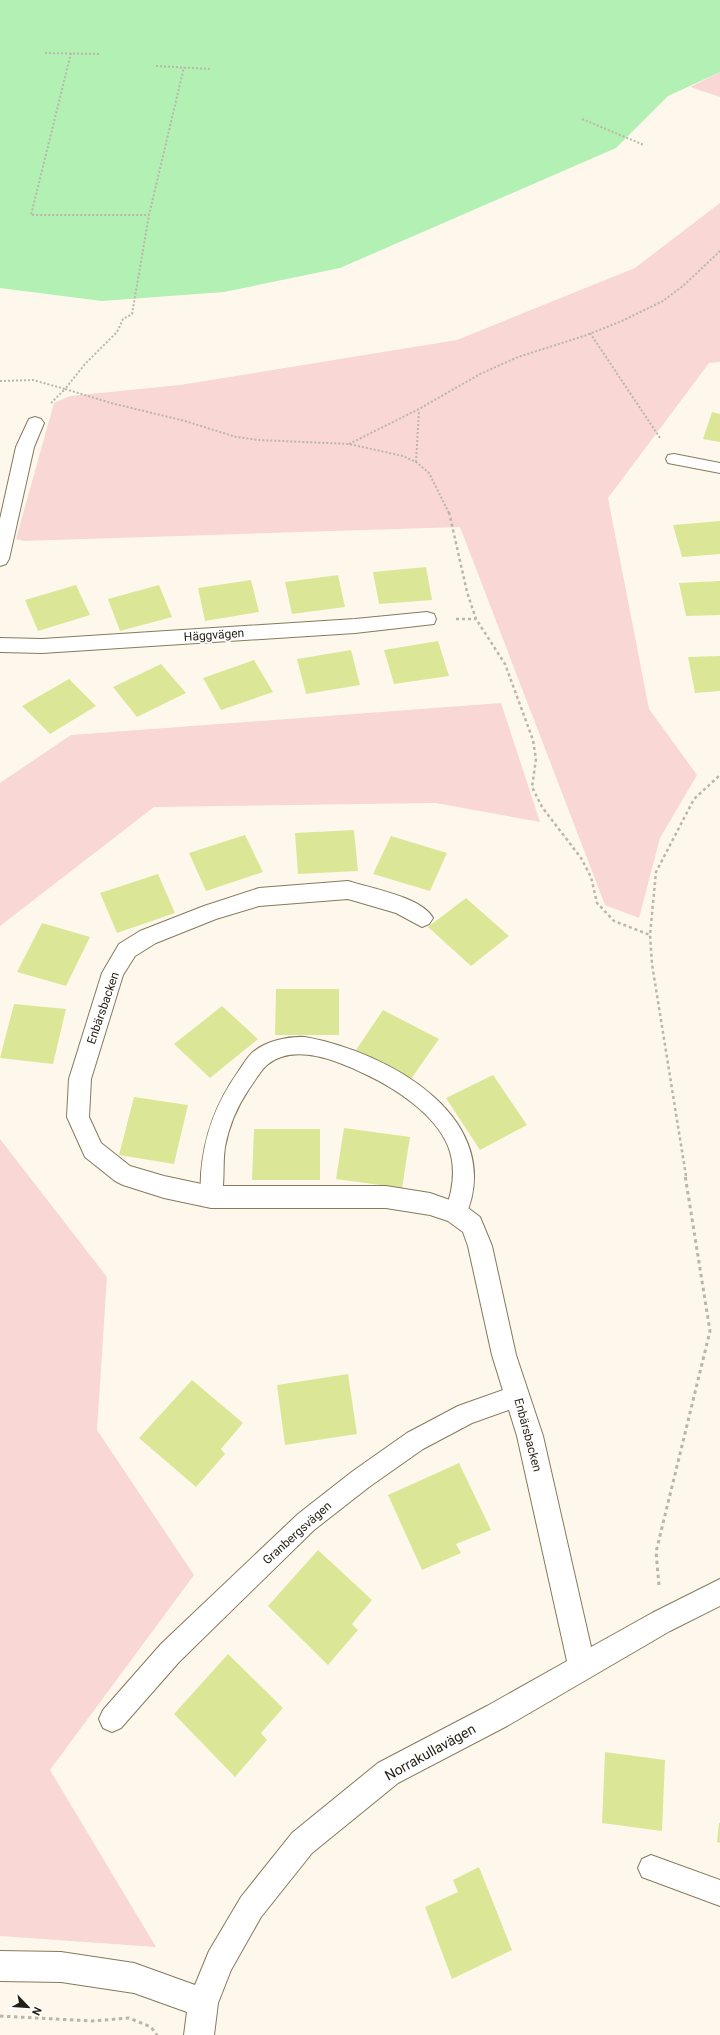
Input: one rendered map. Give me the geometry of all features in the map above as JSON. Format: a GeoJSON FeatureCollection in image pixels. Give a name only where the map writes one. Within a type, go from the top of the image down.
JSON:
{"type":"FeatureCollection","features":[{"type":"Feature","properties":{"kind":"street"},"geometry":{"type":"LineString","coordinates":[[0,559],[25,447],[35,423]]}},
{"type":"Feature","properties":{"kind":"street","name":"Häggvägen"},"geometry":{"type":"LineString","coordinates":[[0,646],[42,646],[355,626],[427,619]]}},
{"type":"Feature","properties":{"kind":"street","name":"Enbärsbacken"},"geometry":{"type":"LineString","coordinates":[[422,918],[402,906],[348,890],[259,897],[212,912],[148,937],[127,950],[113,972],[96,1023],[80,1079],[78,1117],[93,1150],[123,1174],[164,1187],[211,1197],[386,1197],[430,1204],[456,1213],[472,1225],[480,1246],[504,1355],[530,1436],[582,1666]]}},
{"type":"Feature","properties":{"kind":"street","name":"Norrakullavägen"},"geometry":{"type":"LineString","coordinates":[[199,2035],[203,2003],[219,1961],[251,1907],[302,1843],[388,1773],[497,1716],[661,1622],[720,1592]]}},
{"type":"Feature","properties":{"kind":"street"},"geometry":{"type":"LineString","coordinates":[[0,1966],[61,1967],[134,1978],[203,2003]]}},
{"type":"Feature","properties":{"kind":"lane"},"geometry":{"type":"LineString","coordinates":[[674,460],[720,468]]}},
{"type":"Feature","properties":{"kind":"lane"},"geometry":{"type":"LineString","coordinates":[[211,1197],[212,1158],[220,1122],[239,1086],[261,1057],[283,1047],[305,1046],[339,1054],[385,1074],[418,1095],[446,1124],[461,1153],[463,1166],[464,1179],[456,1213]]}},
{"type":"Feature","properties":{"kind":"lane","name":"Granbergsvägen"},"geometry":{"type":"LineString","coordinates":[[112,1719],[170,1653],[306,1522],[361,1479],[415,1442],[466,1414],[517,1396]]}},
{"type":"Feature","properties":{"kind":"lane"},"geometry":{"type":"LineString","coordinates":[[651,1868],[720,1893]]}},
{"type":"Feature","properties":{"kind":"path"},"geometry":{"type":"LineString","coordinates":[[45,52],[100,54]]}},
{"type":"Feature","properties":{"kind":"path"},"geometry":{"type":"LineString","coordinates":[[71,53],[31,215],[149,215]]}},
{"type":"Feature","properties":{"kind":"path"},"geometry":{"type":"LineString","coordinates":[[156,66],[211,68]]}},
{"type":"Feature","properties":{"kind":"path"},"geometry":{"type":"LineString","coordinates":[[35,423],[43,411],[65,389],[85,364],[116,332],[123,319],[132,314],[149,215],[184,67]]}},
{"type":"Feature","properties":{"kind":"path"},"geometry":{"type":"LineString","coordinates":[[582,119],[644,145]]}},
{"type":"Feature","properties":{"kind":"path"},"geometry":{"type":"LineString","coordinates":[[349,444],[420,409],[480,374],[518,357],[622,321],[663,301],[683,286],[720,251]]}},
{"type":"Feature","properties":{"kind":"path"},"geometry":{"type":"LineString","coordinates":[[590,333],[674,460]]}},
{"type":"Feature","properties":{"kind":"path"},"geometry":{"type":"LineString","coordinates":[[0,380],[17,378],[34,380],[111,403],[185,421],[236,437],[259,440],[349,444],[403,456],[416,462],[429,473],[448,509],[467,592],[476,619],[505,664],[533,740],[536,759],[532,788],[542,807],[581,858],[591,877],[597,903],[614,921],[650,935]]}},
{"type":"Feature","properties":{"kind":"path"},"geometry":{"type":"LineString","coordinates":[[416,462],[420,409]]}},
{"type":"Feature","properties":{"kind":"path"},"geometry":{"type":"LineString","coordinates":[[661,1622],[656,1552],[710,1331],[652,964],[650,935],[656,872],[674,835],[694,800],[720,775]]}},
{"type":"Feature","properties":{"kind":"path"},"geometry":{"type":"LineString","coordinates":[[0,2016],[92,2021],[129,2018],[151,2027],[157,2035]]}},
{"type":"Feature","properties":{"kind":"shaded area"},"geometry":{"type":"Polygon","coordinates":[[[0,0],[720,0],[720,72],[668,96],[616,148],[340,268],[224,292],[102,301],[0,288],[0,0]]]}},
{"type":"Feature","properties":{"kind":"shaded area"},"geometry":{"type":"Polygon","coordinates":[[[720,72],[720,97],[690,87],[720,72]]]}},
{"type":"Feature","properties":{"kind":"shaded area"},"geometry":{"type":"Polygon","coordinates":[[[720,203],[720,362],[709,363],[608,498],[649,709],[697,775],[660,838],[639,918],[605,905],[460,527],[23,541],[16,539],[54,403],[70,396],[180,385],[457,340],[635,268],[720,203]]]}},
{"type":"Feature","properties":{"kind":"shaded area"},"geometry":{"type":"Polygon","coordinates":[[[501,703],[540,822],[436,803],[154,807],[0,926],[0,783],[71,735],[501,703]]]}},
{"type":"Feature","properties":{"kind":"shaded area"},"geometry":{"type":"Polygon","coordinates":[[[0,1139],[107,1277],[97,1430],[194,1575],[50,1770],[156,1947],[0,1936],[0,1139]]]}},
{"type":"Feature","properties":{"kind":"building"},"geometry":{"type":"Polygon","coordinates":[[[712,412],[720,414],[720,442],[703,439],[712,412]]]}},
{"type":"Feature","properties":{"kind":"building"},"geometry":{"type":"Polygon","coordinates":[[[720,521],[720,554],[682,557],[673,525],[720,521]]]}},
{"type":"Feature","properties":{"kind":"building"},"geometry":{"type":"Polygon","coordinates":[[[426,567],[432,600],[379,604],[373,572],[426,567]]]}},
{"type":"Feature","properties":{"kind":"building"},"geometry":{"type":"Polygon","coordinates":[[[338,575],[345,607],[292,614],[285,582],[338,575]]]}},
{"type":"Feature","properties":{"kind":"building"},"geometry":{"type":"Polygon","coordinates":[[[251,580],[259,612],[205,621],[198,588],[251,580]]]}},
{"type":"Feature","properties":{"kind":"building"},"geometry":{"type":"Polygon","coordinates":[[[720,581],[720,615],[686,616],[679,583],[720,581]]]}},
{"type":"Feature","properties":{"kind":"building"},"geometry":{"type":"Polygon","coordinates":[[[76,585],[90,615],[38,631],[25,600],[76,585]]]}},
{"type":"Feature","properties":{"kind":"building"},"geometry":{"type":"Polygon","coordinates":[[[159,585],[172,617],[120,631],[108,599],[159,585]]]}},
{"type":"Feature","properties":{"kind":"building"},"geometry":{"type":"Polygon","coordinates":[[[438,641],[449,676],[394,684],[384,650],[438,641]]]}},
{"type":"Feature","properties":{"kind":"building"},"geometry":{"type":"Polygon","coordinates":[[[351,650],[360,685],[306,694],[297,659],[351,650]]]}},
{"type":"Feature","properties":{"kind":"building"},"geometry":{"type":"Polygon","coordinates":[[[720,656],[720,691],[695,693],[688,657],[720,656]]]}},
{"type":"Feature","properties":{"kind":"building"},"geometry":{"type":"Polygon","coordinates":[[[254,660],[273,692],[221,710],[203,678],[254,660]]]}},
{"type":"Feature","properties":{"kind":"building"},"geometry":{"type":"Polygon","coordinates":[[[161,664],[186,693],[137,717],[113,687],[161,664]]]}},
{"type":"Feature","properties":{"kind":"building"},"geometry":{"type":"Polygon","coordinates":[[[69,679],[96,706],[50,734],[22,706],[69,679]]]}},
{"type":"Feature","properties":{"kind":"building"},"geometry":{"type":"Polygon","coordinates":[[[354,830],[358,871],[298,874],[295,833],[354,830]]]}},
{"type":"Feature","properties":{"kind":"building"},"geometry":{"type":"Polygon","coordinates":[[[245,835],[263,872],[206,891],[189,853],[245,835]]]}},
{"type":"Feature","properties":{"kind":"building"},"geometry":{"type":"Polygon","coordinates":[[[391,836],[447,853],[430,891],[373,874],[391,836]]]}},
{"type":"Feature","properties":{"kind":"building"},"geometry":{"type":"Polygon","coordinates":[[[158,874],[175,913],[117,933],[100,893],[158,874]]]}},
{"type":"Feature","properties":{"kind":"building"},"geometry":{"type":"Polygon","coordinates":[[[466,898],[509,936],[471,966],[428,927],[466,898]]]}},
{"type":"Feature","properties":{"kind":"building"},"geometry":{"type":"Polygon","coordinates":[[[42,923],[90,937],[66,986],[17,972],[42,923]]]}},
{"type":"Feature","properties":{"kind":"building"},"geometry":{"type":"Polygon","coordinates":[[[276,989],[339,989],[339,1035],[275,1035],[276,989]]]}},
{"type":"Feature","properties":{"kind":"building"},"geometry":{"type":"Polygon","coordinates":[[[14,1004],[66,1009],[53,1064],[0,1058],[14,1004]]]}},
{"type":"Feature","properties":{"kind":"building"},"geometry":{"type":"Polygon","coordinates":[[[222,1006],[258,1039],[210,1078],[174,1044],[222,1006]]]}},
{"type":"Feature","properties":{"kind":"building"},"geometry":{"type":"Polygon","coordinates":[[[383,1010],[439,1039],[411,1079],[356,1050],[383,1010]]]}},
{"type":"Feature","properties":{"kind":"building"},"geometry":{"type":"Polygon","coordinates":[[[493,1075],[527,1125],[480,1150],[446,1098],[493,1075]]]}},
{"type":"Feature","properties":{"kind":"building"},"geometry":{"type":"Polygon","coordinates":[[[134,1097],[188,1105],[174,1164],[119,1155],[134,1097]]]}},
{"type":"Feature","properties":{"kind":"building"},"geometry":{"type":"Polygon","coordinates":[[[344,1128],[410,1137],[402,1188],[336,1179],[344,1128]]]}},
{"type":"Feature","properties":{"kind":"building"},"geometry":{"type":"Polygon","coordinates":[[[254,1129],[320,1129],[320,1180],[252,1180],[254,1129]]]}},
{"type":"Feature","properties":{"kind":"building"},"geometry":{"type":"Polygon","coordinates":[[[348,1374],[357,1434],[285,1445],[277,1385],[348,1374]]]}},
{"type":"Feature","properties":{"kind":"building"},"geometry":{"type":"Polygon","coordinates":[[[192,1380],[243,1423],[221,1449],[225,1454],[196,1487],[139,1438],[192,1380]]]}},
{"type":"Feature","properties":{"kind":"building"},"geometry":{"type":"Polygon","coordinates":[[[459,1463],[491,1530],[456,1544],[461,1553],[422,1570],[388,1495],[459,1463]]]}},
{"type":"Feature","properties":{"kind":"building"},"geometry":{"type":"Polygon","coordinates":[[[318,1550],[372,1600],[352,1624],[358,1630],[328,1665],[268,1606],[318,1550]]]}},
{"type":"Feature","properties":{"kind":"building"},"geometry":{"type":"Polygon","coordinates":[[[228,1654],[283,1708],[261,1733],[267,1740],[235,1777],[174,1714],[228,1654]]]}},
{"type":"Feature","properties":{"kind":"building"},"geometry":{"type":"Polygon","coordinates":[[[605,1752],[665,1760],[662,1831],[602,1823],[605,1752]]]}},
{"type":"Feature","properties":{"kind":"building"},"geometry":{"type":"Polygon","coordinates":[[[720,1823],[720,1843],[717,1842],[720,1823]]]}},
{"type":"Feature","properties":{"kind":"building"},"geometry":{"type":"Polygon","coordinates":[[[479,1867],[512,1950],[452,1979],[425,1907],[458,1892],[453,1880],[479,1867]]]}}]}
